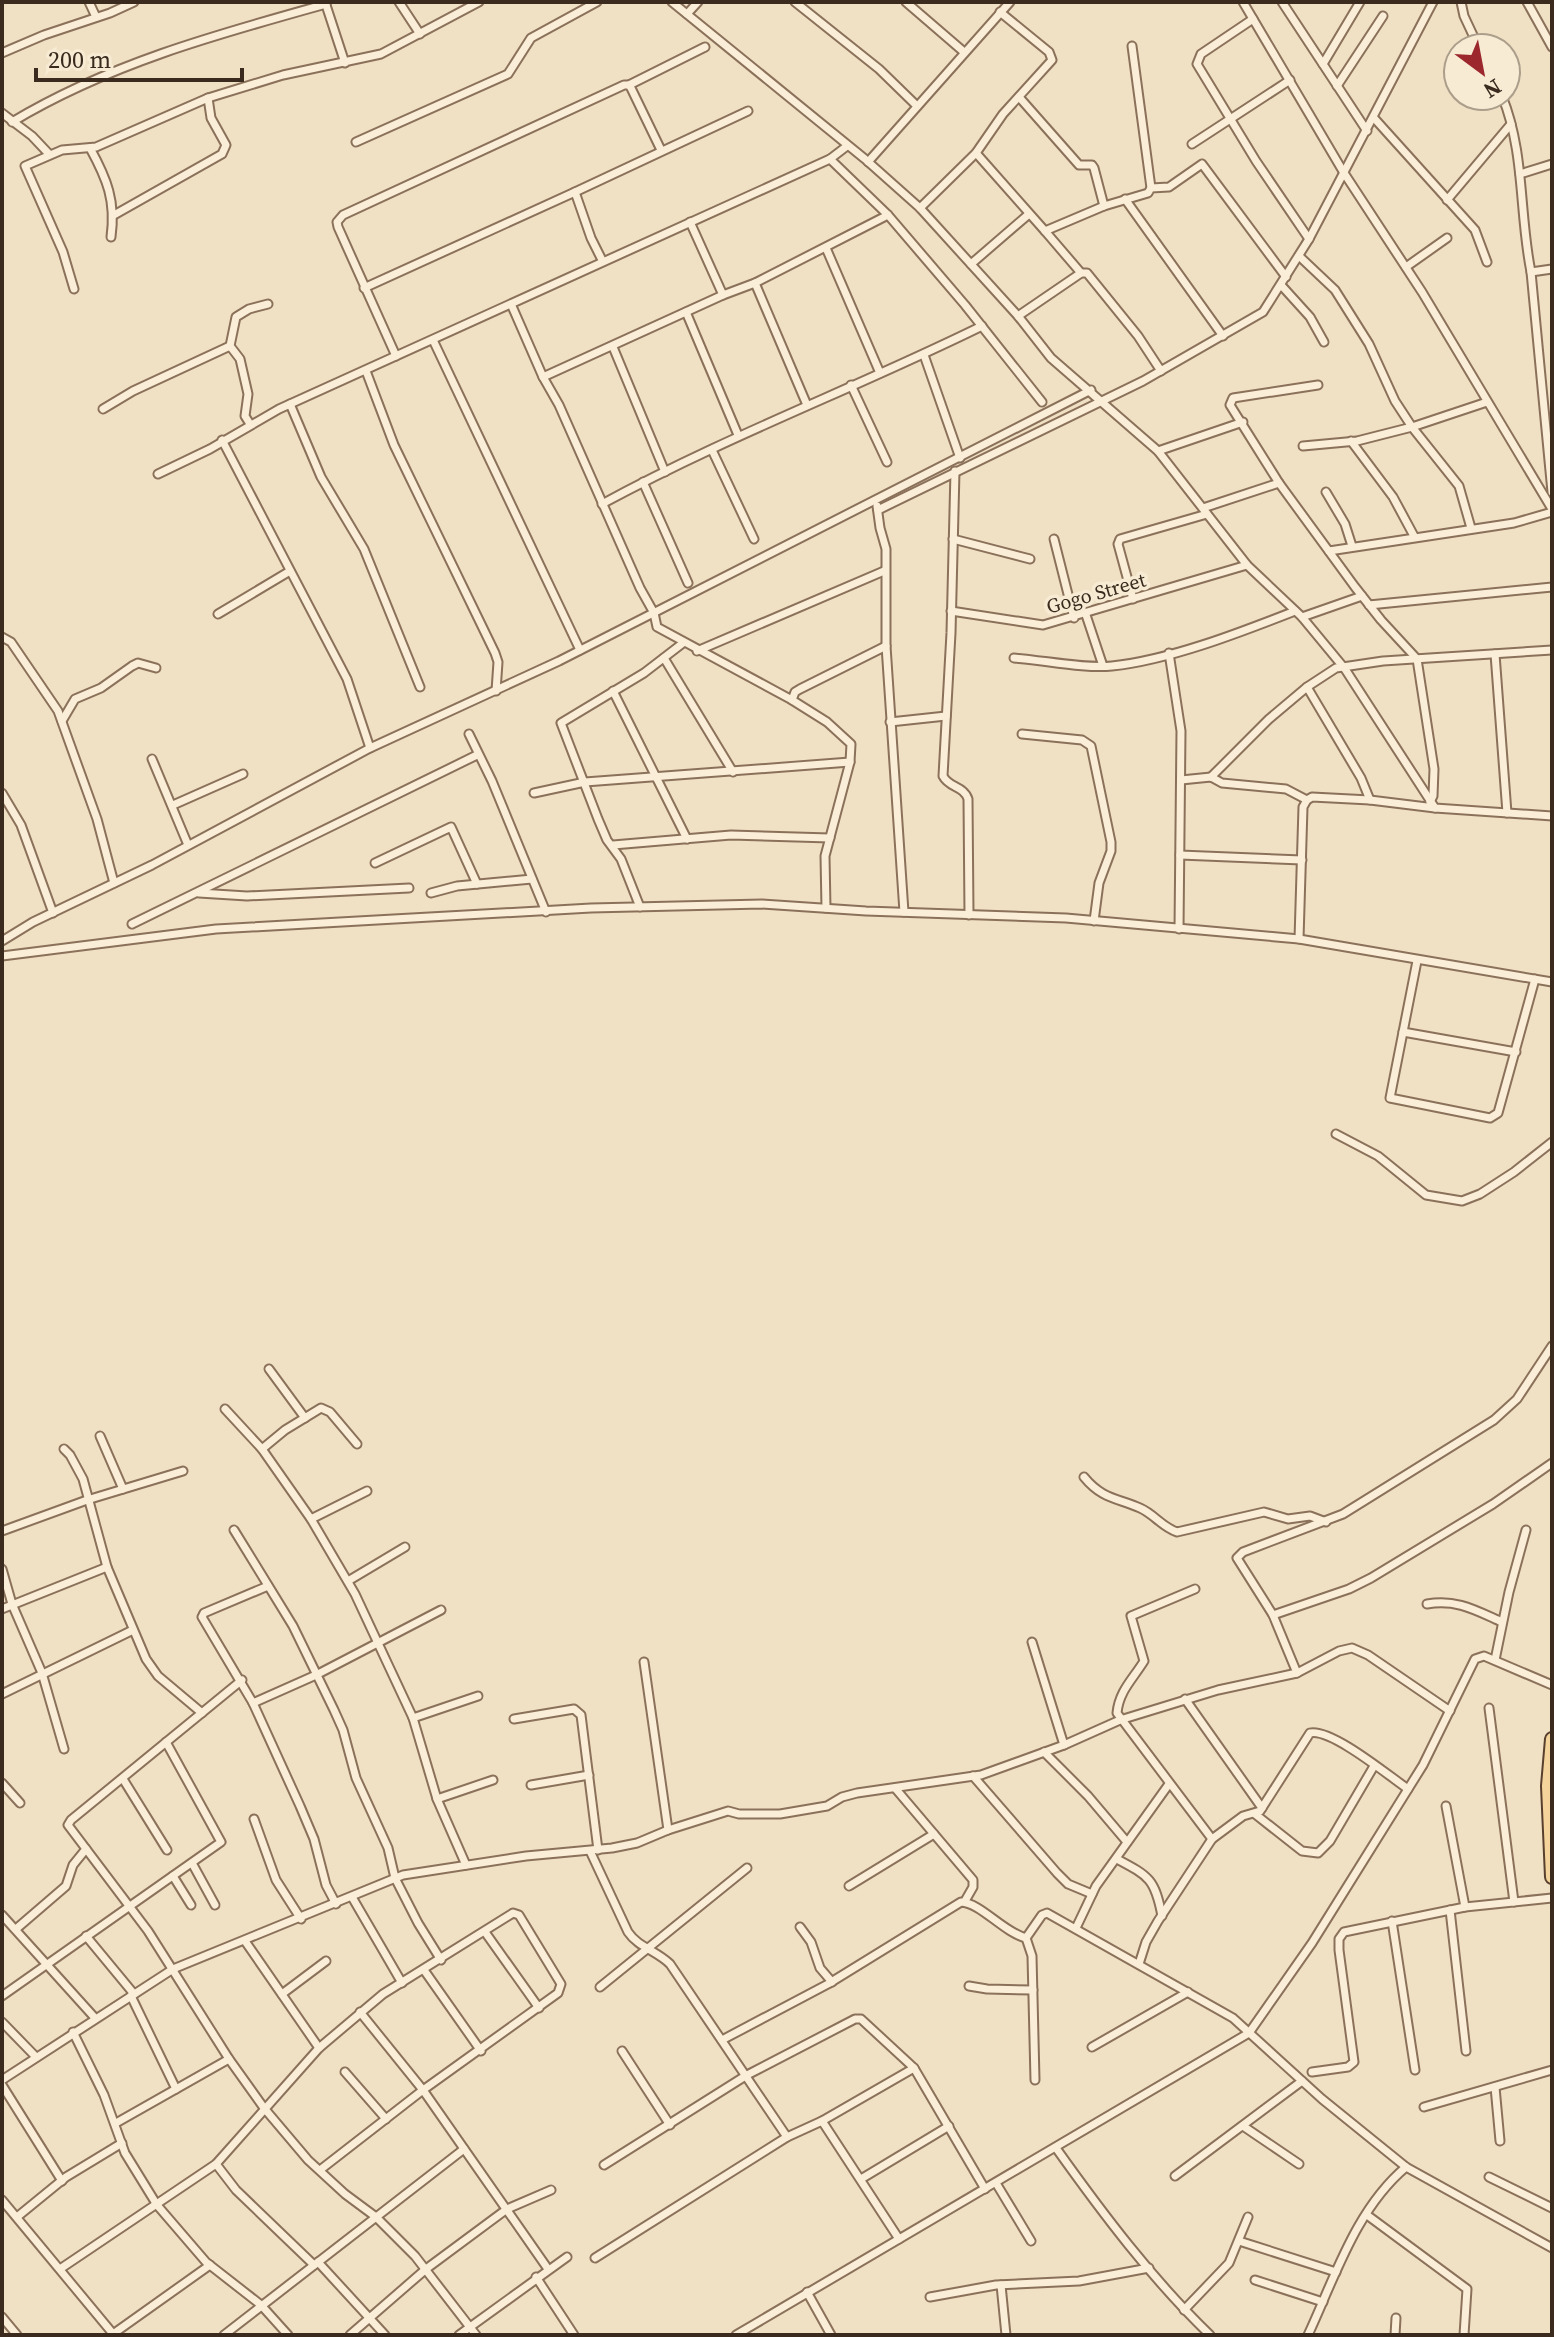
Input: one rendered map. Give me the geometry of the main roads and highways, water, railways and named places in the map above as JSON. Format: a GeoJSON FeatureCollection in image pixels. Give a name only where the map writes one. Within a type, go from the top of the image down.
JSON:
{"type":"FeatureCollection","features":[{"type":"Feature","properties":{"kind":"main road"},"geometry":{"type":"LineString","coordinates":[[1552,1739],[1548,1780],[1552,1877]]}}]}
